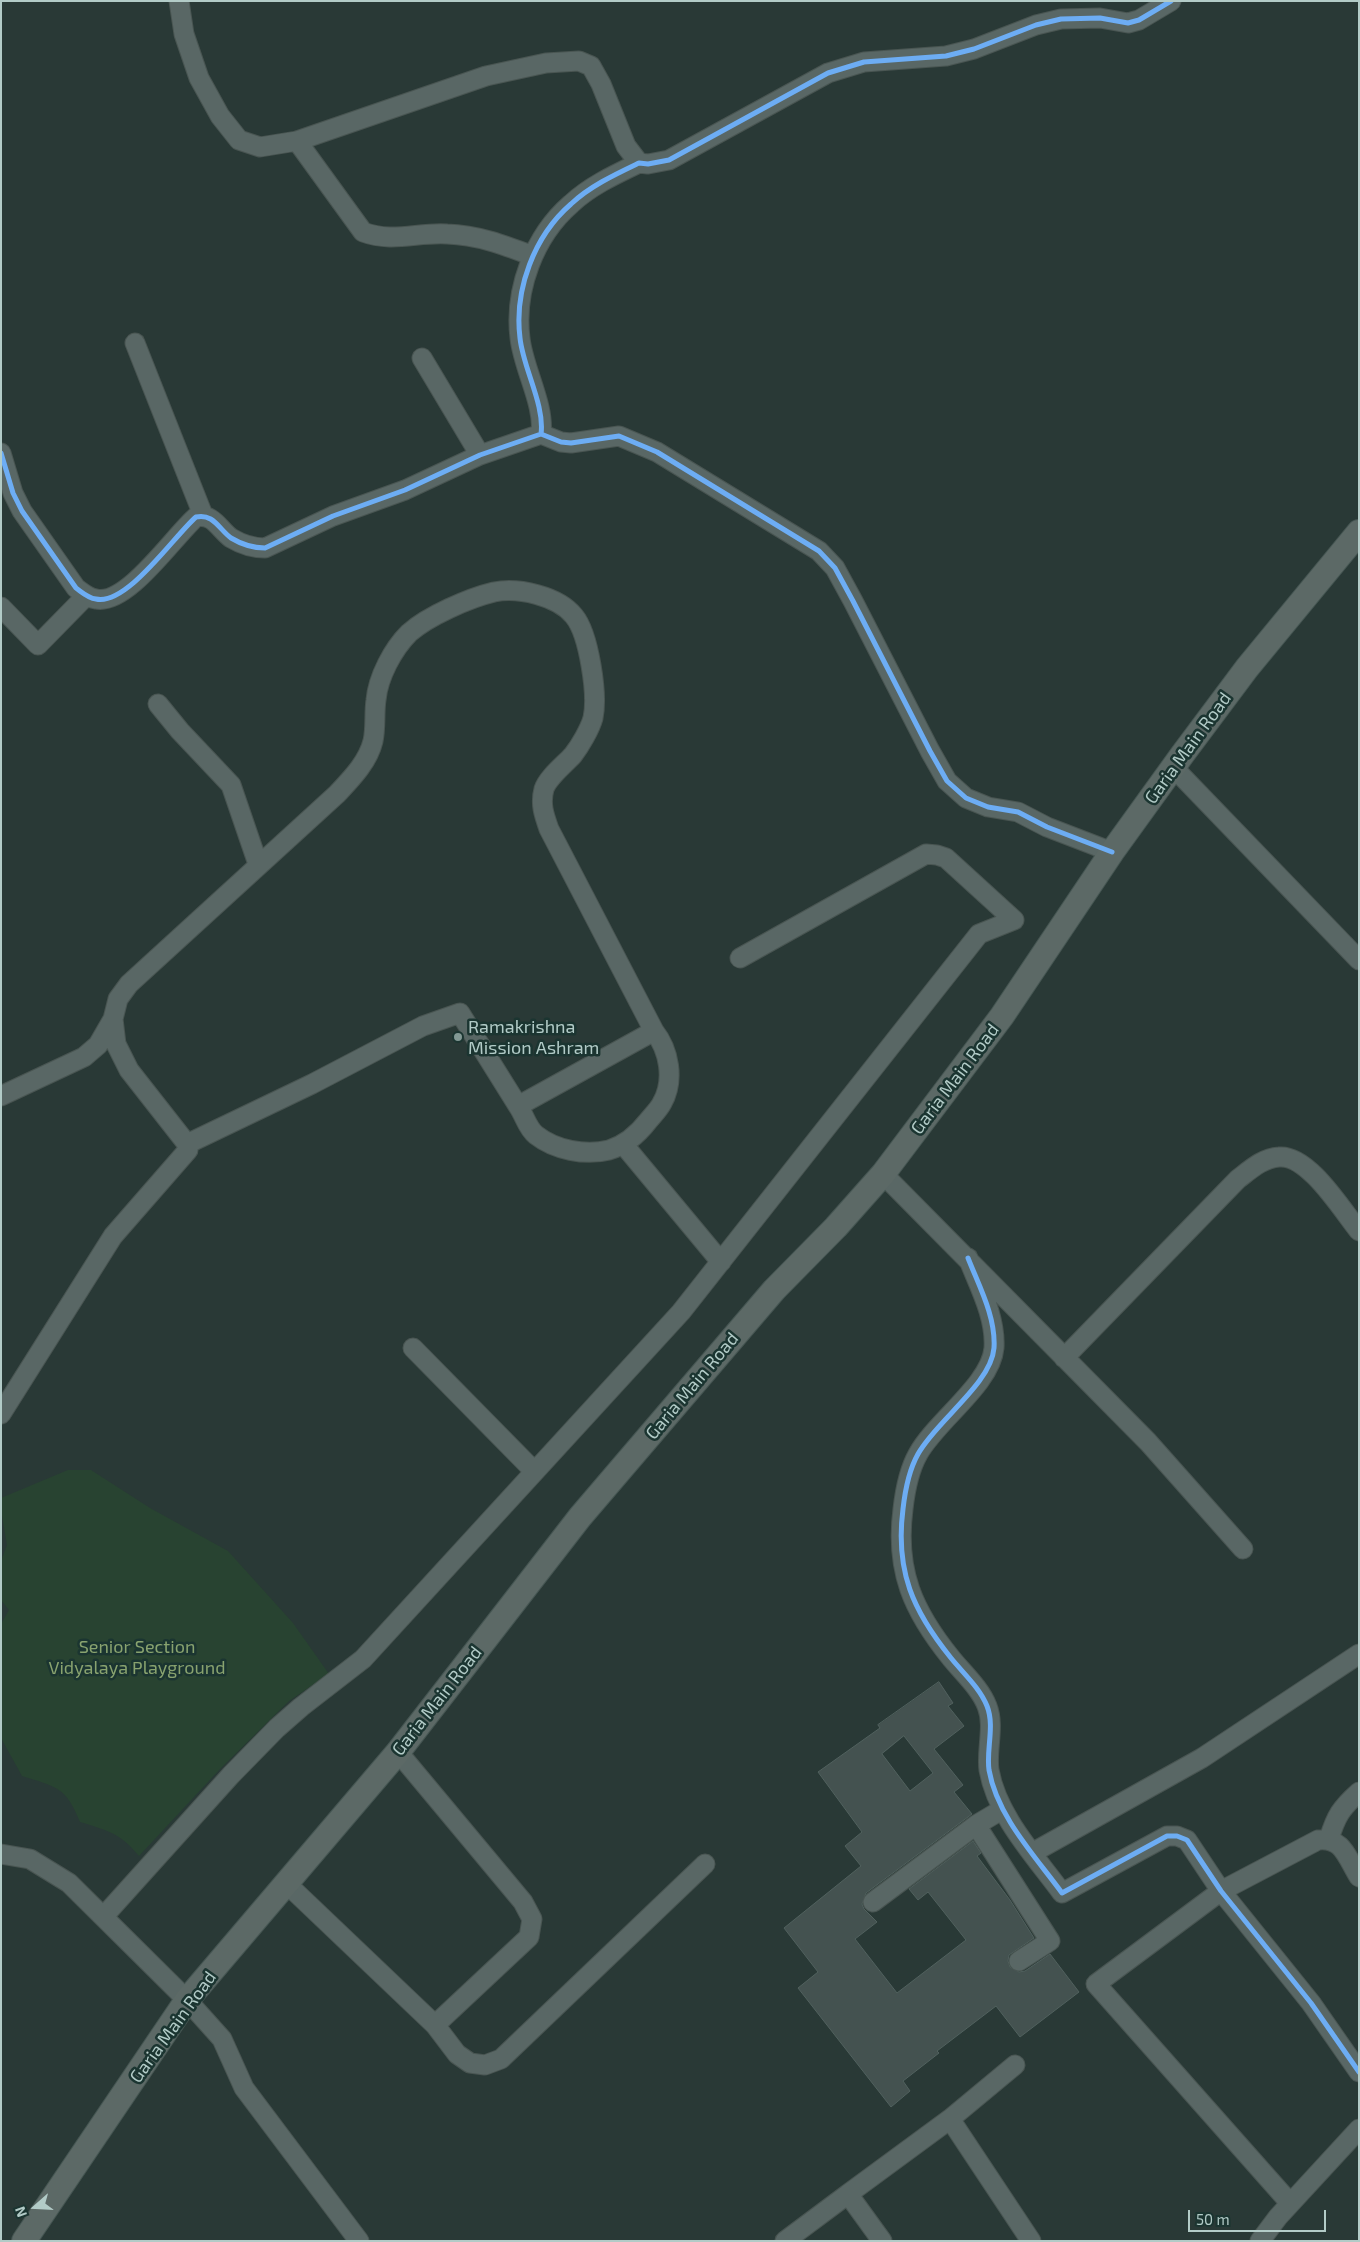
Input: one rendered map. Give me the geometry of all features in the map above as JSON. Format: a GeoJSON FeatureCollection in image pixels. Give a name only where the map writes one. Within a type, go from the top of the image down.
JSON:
{"type":"FeatureCollection","features":[{"type":"Feature","properties":{"kind":"main road","name":"Garia Main Road"},"geometry":{"type":"LineString","coordinates":[[24,2241],[187,2000],[398,1752],[586,1510],[774,1290],[836,1227],[883,1174],[996,1023],[1112,852],[1173,767],[1247,668],[1359,532]]}},
{"type":"Feature","properties":{"kind":"street"},"geometry":{"type":"LineString","coordinates":[[179,1],[184,34],[199,78],[220,116],[239,140],[260,147],[296,141],[486,76],[546,63],[579,61],[591,66],[601,84],[626,146],[639,163]]}},
{"type":"Feature","properties":{"kind":"street"},"geometry":{"type":"LineString","coordinates":[[541,434],[541,417],[520,338],[519,310],[524,278],[533,256],[550,228],[570,204],[609,178],[639,163],[648,164],[669,160],[828,73],[864,62],[946,56],[974,49],[1036,25],[1061,19],[1100,18],[1128,23],[1139,20],[1171,1]]}},
{"type":"Feature","properties":{"kind":"street"},"geometry":{"type":"LineString","coordinates":[[296,141],[363,232],[376,237],[395,238],[445,233],[469,235],[493,240],[533,256]]}},
{"type":"Feature","properties":{"kind":"street"},"geometry":{"type":"LineString","coordinates":[[135,342],[203,516]]}},
{"type":"Feature","properties":{"kind":"street"},"geometry":{"type":"LineString","coordinates":[[422,358],[480,455]]}},
{"type":"Feature","properties":{"kind":"street"},"geometry":{"type":"LineString","coordinates":[[1,453],[13,493],[22,511],[76,588],[86,596],[98,600],[110,598],[124,591],[156,562],[196,517],[211,518],[234,540],[256,548],[265,548],[333,516],[405,490],[480,455],[541,434],[571,444],[619,436],[635,441],[657,452],[819,551],[835,568],[947,781],[966,798],[988,806],[1018,812],[1047,827],[1112,852]]}},
{"type":"Feature","properties":{"kind":"street"},"geometry":{"type":"LineString","coordinates":[[1,1096],[84,1057],[98,1044],[113,1019],[118,999],[129,984],[258,864],[337,794],[365,760],[373,742],[376,697],[383,673],[409,634],[456,606],[493,593],[515,590],[552,600],[574,616],[588,649],[595,689],[593,719],[575,752],[544,787],[542,808],[549,829],[654,1031],[663,1042],[669,1062],[668,1084],[663,1102],[639,1132],[623,1144],[608,1150],[577,1152],[551,1145],[527,1126],[525,1116],[460,1013],[423,1026],[312,1084],[187,1144]]}},
{"type":"Feature","properties":{"kind":"street"},"geometry":{"type":"LineString","coordinates":[[1,607],[38,645],[86,596]]}},
{"type":"Feature","properties":{"kind":"street"},"geometry":{"type":"LineString","coordinates":[[158,704],[180,731],[232,785],[258,864]]}},
{"type":"Feature","properties":{"kind":"street"},"geometry":{"type":"LineString","coordinates":[[1173,767],[1359,960]]}},
{"type":"Feature","properties":{"kind":"street"},"geometry":{"type":"LineString","coordinates":[[104,1916],[231,1775],[277,1728],[363,1659],[681,1312],[979,934],[1014,920],[946,858],[926,854],[740,958]]}},
{"type":"Feature","properties":{"kind":"street"},"geometry":{"type":"LineString","coordinates":[[1,1414],[104,1249],[188,1150],[187,1144],[128,1070],[116,1044],[113,1019]]}},
{"type":"Feature","properties":{"kind":"street"},"geometry":{"type":"LineString","coordinates":[[518,1106],[654,1031]]}},
{"type":"Feature","properties":{"kind":"street"},"geometry":{"type":"LineString","coordinates":[[623,1144],[721,1262]]}},
{"type":"Feature","properties":{"kind":"street"},"geometry":{"type":"LineString","coordinates":[[1064,1358],[1238,1179],[1260,1162],[1279,1157],[1296,1159],[1318,1179],[1359,1231]]}},
{"type":"Feature","properties":{"kind":"street"},"geometry":{"type":"LineString","coordinates":[[883,1174],[1148,1442],[1243,1549]]}},
{"type":"Feature","properties":{"kind":"street"},"geometry":{"type":"LineString","coordinates":[[968,1258],[987,1307],[993,1335],[992,1359],[983,1376],[927,1439],[917,1455],[910,1471],[903,1509],[901,1549],[908,1587],[921,1618],[982,1696],[988,1708],[990,1722],[989,1769],[994,1790],[1003,1809],[1062,1893],[1167,1836],[1177,1836],[1187,1840],[1221,1891],[1311,2003],[1359,2072]]}},
{"type":"Feature","properties":{"kind":"street"},"geometry":{"type":"LineString","coordinates":[[413,1348],[534,1472]]}},
{"type":"Feature","properties":{"kind":"street"},"geometry":{"type":"LineString","coordinates":[[1032,1852],[1202,1758],[1359,1654]]}},
{"type":"Feature","properties":{"kind":"street"},"geometry":{"type":"LineString","coordinates":[[398,1752],[523,1902],[532,1919],[529,1937],[435,2025]]}},
{"type":"Feature","properties":{"kind":"street"},"geometry":{"type":"LineString","coordinates":[[1329,1839],[1336,1818],[1343,1805],[1359,1792]]}},
{"type":"Feature","properties":{"kind":"street"},"geometry":{"type":"LineString","coordinates":[[873,1902],[976,1825],[1003,1809]]}},
{"type":"Feature","properties":{"kind":"street"},"geometry":{"type":"LineString","coordinates":[[976,1825],[1050,1941],[1019,1961]]}},
{"type":"Feature","properties":{"kind":"street"},"geometry":{"type":"LineString","coordinates":[[1290,2203],[1096,1984],[1221,1891],[1318,1840],[1329,1839],[1338,1843],[1359,1877]]}},
{"type":"Feature","properties":{"kind":"street"},"geometry":{"type":"LineString","coordinates":[[1,1854],[30,1859],[48,1868],[69,1883],[187,2000],[222,2039],[244,2088],[359,2241]]}},
{"type":"Feature","properties":{"kind":"street"},"geometry":{"type":"LineString","coordinates":[[287,1884],[435,2025],[457,2054],[470,2064],[486,2065],[501,2059],[706,1864]]}},
{"type":"Feature","properties":{"kind":"street"},"geometry":{"type":"LineString","coordinates":[[785,2241],[950,2119],[1015,2065]]}},
{"type":"Feature","properties":{"kind":"street"},"geometry":{"type":"LineString","coordinates":[[950,2119],[1031,2241]]}},
{"type":"Feature","properties":{"kind":"street"},"geometry":{"type":"LineString","coordinates":[[1260,2241],[1290,2203],[1355,2138]]}},
{"type":"Feature","properties":{"kind":"street"},"geometry":{"type":"LineString","coordinates":[[848,2194],[882,2241]]}},
{"type":"Feature","properties":{"kind":"green space","name":"Senior Section Vidyalaya Playground"},"geometry":{"type":"Polygon","coordinates":[[[68,1470],[91,1470],[150,1508],[228,1551],[293,1623],[329,1674],[289,1701],[220,1769],[139,1856],[120,1838],[80,1822],[70,1802],[59,1790],[22,1776],[1,1738],[1,1624],[9,1610],[1,1600],[1,1561],[7,1545],[1,1510],[1,1498],[68,1470]]]}},
{"type":"Feature","properties":{"kind":"building"},"geometry":{"type":"Polygon","coordinates":[[[939,1682],[953,1703],[948,1706],[964,1726],[934,1749],[963,1785],[954,1792],[972,1814],[866,1893],[862,1904],[864,1909],[877,1922],[855,1939],[897,1993],[966,1940],[928,1892],[918,1900],[909,1889],[973,1841],[981,1853],[977,1856],[1010,1900],[1034,1938],[1009,1955],[1010,1967],[1019,1972],[1025,1971],[1050,1954],[1079,1992],[1020,2037],[996,2006],[937,2051],[939,2053],[903,2081],[910,2091],[891,2107],[798,1988],[818,1972],[784,1928],[861,1866],[845,1846],[862,1832],[818,1772],[880,1728],[878,1725],[939,1682]],[[904,1736],[882,1754],[910,1791],[933,1773],[904,1736]]]}},
{"type":"Feature","properties":{"kind":"cycle path"},"geometry":{"type":"LineString","coordinates":[[1,453],[13,493],[22,511],[76,588],[90,598],[108,598],[122,592],[149,568],[196,517],[207,517],[231,538],[239,542],[265,548],[333,516],[405,490],[480,455],[541,434],[540,411],[525,362],[520,338],[520,301],[529,265],[547,232],[571,204],[595,186],[639,163],[648,164],[669,160],[828,73],[864,62],[946,56],[974,49],[1036,25],[1061,19],[1100,18],[1128,23],[1139,20],[1171,1]]}},
{"type":"Feature","properties":{"kind":"cycle path"},"geometry":{"type":"LineString","coordinates":[[541,434],[561,442],[571,443],[619,436],[657,452],[819,551],[835,568],[947,781],[966,798],[988,807],[1018,812],[1047,827],[1112,852]]}},
{"type":"Feature","properties":{"kind":"cycle path"},"geometry":{"type":"LineString","coordinates":[[968,1258],[990,1313],[994,1336],[991,1362],[973,1389],[926,1441],[915,1460],[904,1502],[901,1531],[902,1552],[910,1589],[926,1624],[951,1658],[976,1687],[987,1706],[990,1722],[989,1770],[993,1787],[1000,1803],[1018,1835],[1062,1893],[1167,1836],[1177,1836],[1187,1840],[1221,1891],[1311,2003],[1359,2072]]}},
{"type":"Feature","properties":{"kind":"place","name":"Ramakrishna Mission Ashram"},"geometry":{"type":"Point","coordinates":[458,1037]}}]}
